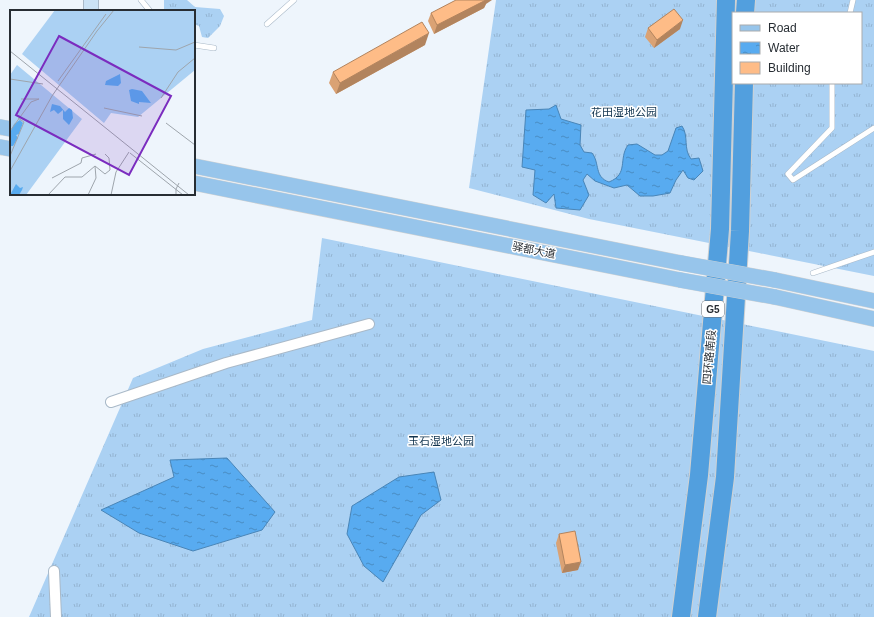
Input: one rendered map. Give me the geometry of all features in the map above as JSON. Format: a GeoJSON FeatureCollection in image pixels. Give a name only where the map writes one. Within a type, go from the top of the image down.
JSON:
{"type":"FeatureCollection","features":[{"type":"Feature","properties":{"kind":"highway","name":"四环路南段"},"geometry":{"type":"LineString","coordinates":[[681,617],[699,475],[720,229],[726,0]]}},
{"type":"Feature","properties":{"kind":"highway"},"geometry":{"type":"LineString","coordinates":[[745,12],[746,0]]}},
{"type":"Feature","properties":{"kind":"highway","name":"四环路南段"},"geometry":{"type":"LineString","coordinates":[[708,617],[725,477],[740,231],[744,84]]}},
{"type":"Feature","properties":{"kind":"main road"},"geometry":{"type":"LineString","coordinates":[[0,127],[10,129]]}},
{"type":"Feature","properties":{"kind":"main road"},"geometry":{"type":"LineString","coordinates":[[0,147],[10,149]]}},
{"type":"Feature","properties":{"kind":"main road","name":"驿都大道"},"geometry":{"type":"LineString","coordinates":[[195,166],[874,301]]}},
{"type":"Feature","properties":{"kind":"main road","name":"驿都大道"},"geometry":{"type":"LineString","coordinates":[[195,183],[680,280],[775,297],[874,319]]}},
{"type":"Feature","properties":{"kind":"street"},"geometry":{"type":"LineString","coordinates":[[90,0],[91,10]]}},
{"type":"Feature","properties":{"kind":"street"},"geometry":{"type":"LineString","coordinates":[[111,402],[226,363],[370,324]]}},
{"type":"Feature","properties":{"kind":"street"},"geometry":{"type":"LineString","coordinates":[[54,572],[56,617]]}},
{"type":"Feature","properties":{"kind":"lane"},"geometry":{"type":"LineString","coordinates":[[141,0],[149,10]]}},
{"type":"Feature","properties":{"kind":"lane"},"geometry":{"type":"LineString","coordinates":[[267,24],[294,0]]}},
{"type":"Feature","properties":{"kind":"lane"},"geometry":{"type":"LineString","coordinates":[[850,12],[853,0]]}},
{"type":"Feature","properties":{"kind":"lane"},"geometry":{"type":"LineString","coordinates":[[195,46],[214,48]]}},
{"type":"Feature","properties":{"kind":"lane"},"geometry":{"type":"LineString","coordinates":[[832,84],[832,128],[788,174],[793,180],[874,128]]}},
{"type":"Feature","properties":{"kind":"lane"},"geometry":{"type":"LineString","coordinates":[[813,273],[874,252]]}},
{"type":"Feature","properties":{"kind":"green space"},"geometry":{"type":"Polygon","coordinates":[[[164,0],[187,0],[195,7],[220,9],[224,16],[220,26],[208,38],[202,37],[199,26],[195,24],[195,10],[164,10],[164,0]]]}},
{"type":"Feature","properties":{"kind":"green space","name":"花田湿地公园"},"geometry":{"type":"Polygon","coordinates":[[[496,0],[874,0],[874,276],[589,219],[469,188],[496,0]]]}},
{"type":"Feature","properties":{"kind":"green space","name":"玉石湿地公园"},"geometry":{"type":"Polygon","coordinates":[[[322,238],[874,351],[874,617],[29,617],[133,378],[203,349],[312,320],[322,238]]]}},
{"type":"Feature","properties":{"kind":"water"},"geometry":{"type":"Polygon","coordinates":[[[556,105],[561,119],[581,125],[580,145],[584,152],[592,153],[599,173],[604,180],[609,182],[619,175],[625,150],[628,145],[637,144],[655,155],[662,155],[668,151],[676,128],[682,126],[685,134],[687,151],[691,159],[699,158],[703,171],[694,180],[688,178],[683,170],[670,193],[653,196],[640,196],[627,185],[614,188],[595,181],[587,174],[583,180],[589,195],[580,210],[556,208],[554,194],[546,203],[533,195],[535,170],[522,167],[526,110],[549,109],[556,105]]]}},
{"type":"Feature","properties":{"kind":"water"},"geometry":{"type":"Polygon","coordinates":[[[227,458],[275,512],[262,530],[193,551],[139,533],[101,510],[174,477],[170,460],[227,458]]]}},
{"type":"Feature","properties":{"kind":"water"},"geometry":{"type":"Polygon","coordinates":[[[434,472],[441,500],[421,515],[383,582],[364,566],[347,534],[352,506],[399,477],[434,472]]]}},
{"type":"Feature","properties":{"kind":"building"},"geometry":{"type":"Polygon","coordinates":[[[456,0],[486,0],[437,25],[431,13],[456,0]]]}},
{"type":"Feature","properties":{"kind":"building"},"geometry":{"type":"Polygon","coordinates":[[[674,9],[683,20],[657,40],[648,28],[674,9]]]}},
{"type":"Feature","properties":{"kind":"building"},"geometry":{"type":"Polygon","coordinates":[[[422,22],[429,33],[340,83],[333,72],[422,22]]]}},
{"type":"Feature","properties":{"kind":"building"},"geometry":{"type":"Polygon","coordinates":[[[575,531],[581,562],[565,565],[559,534],[575,531]]]}}]}
